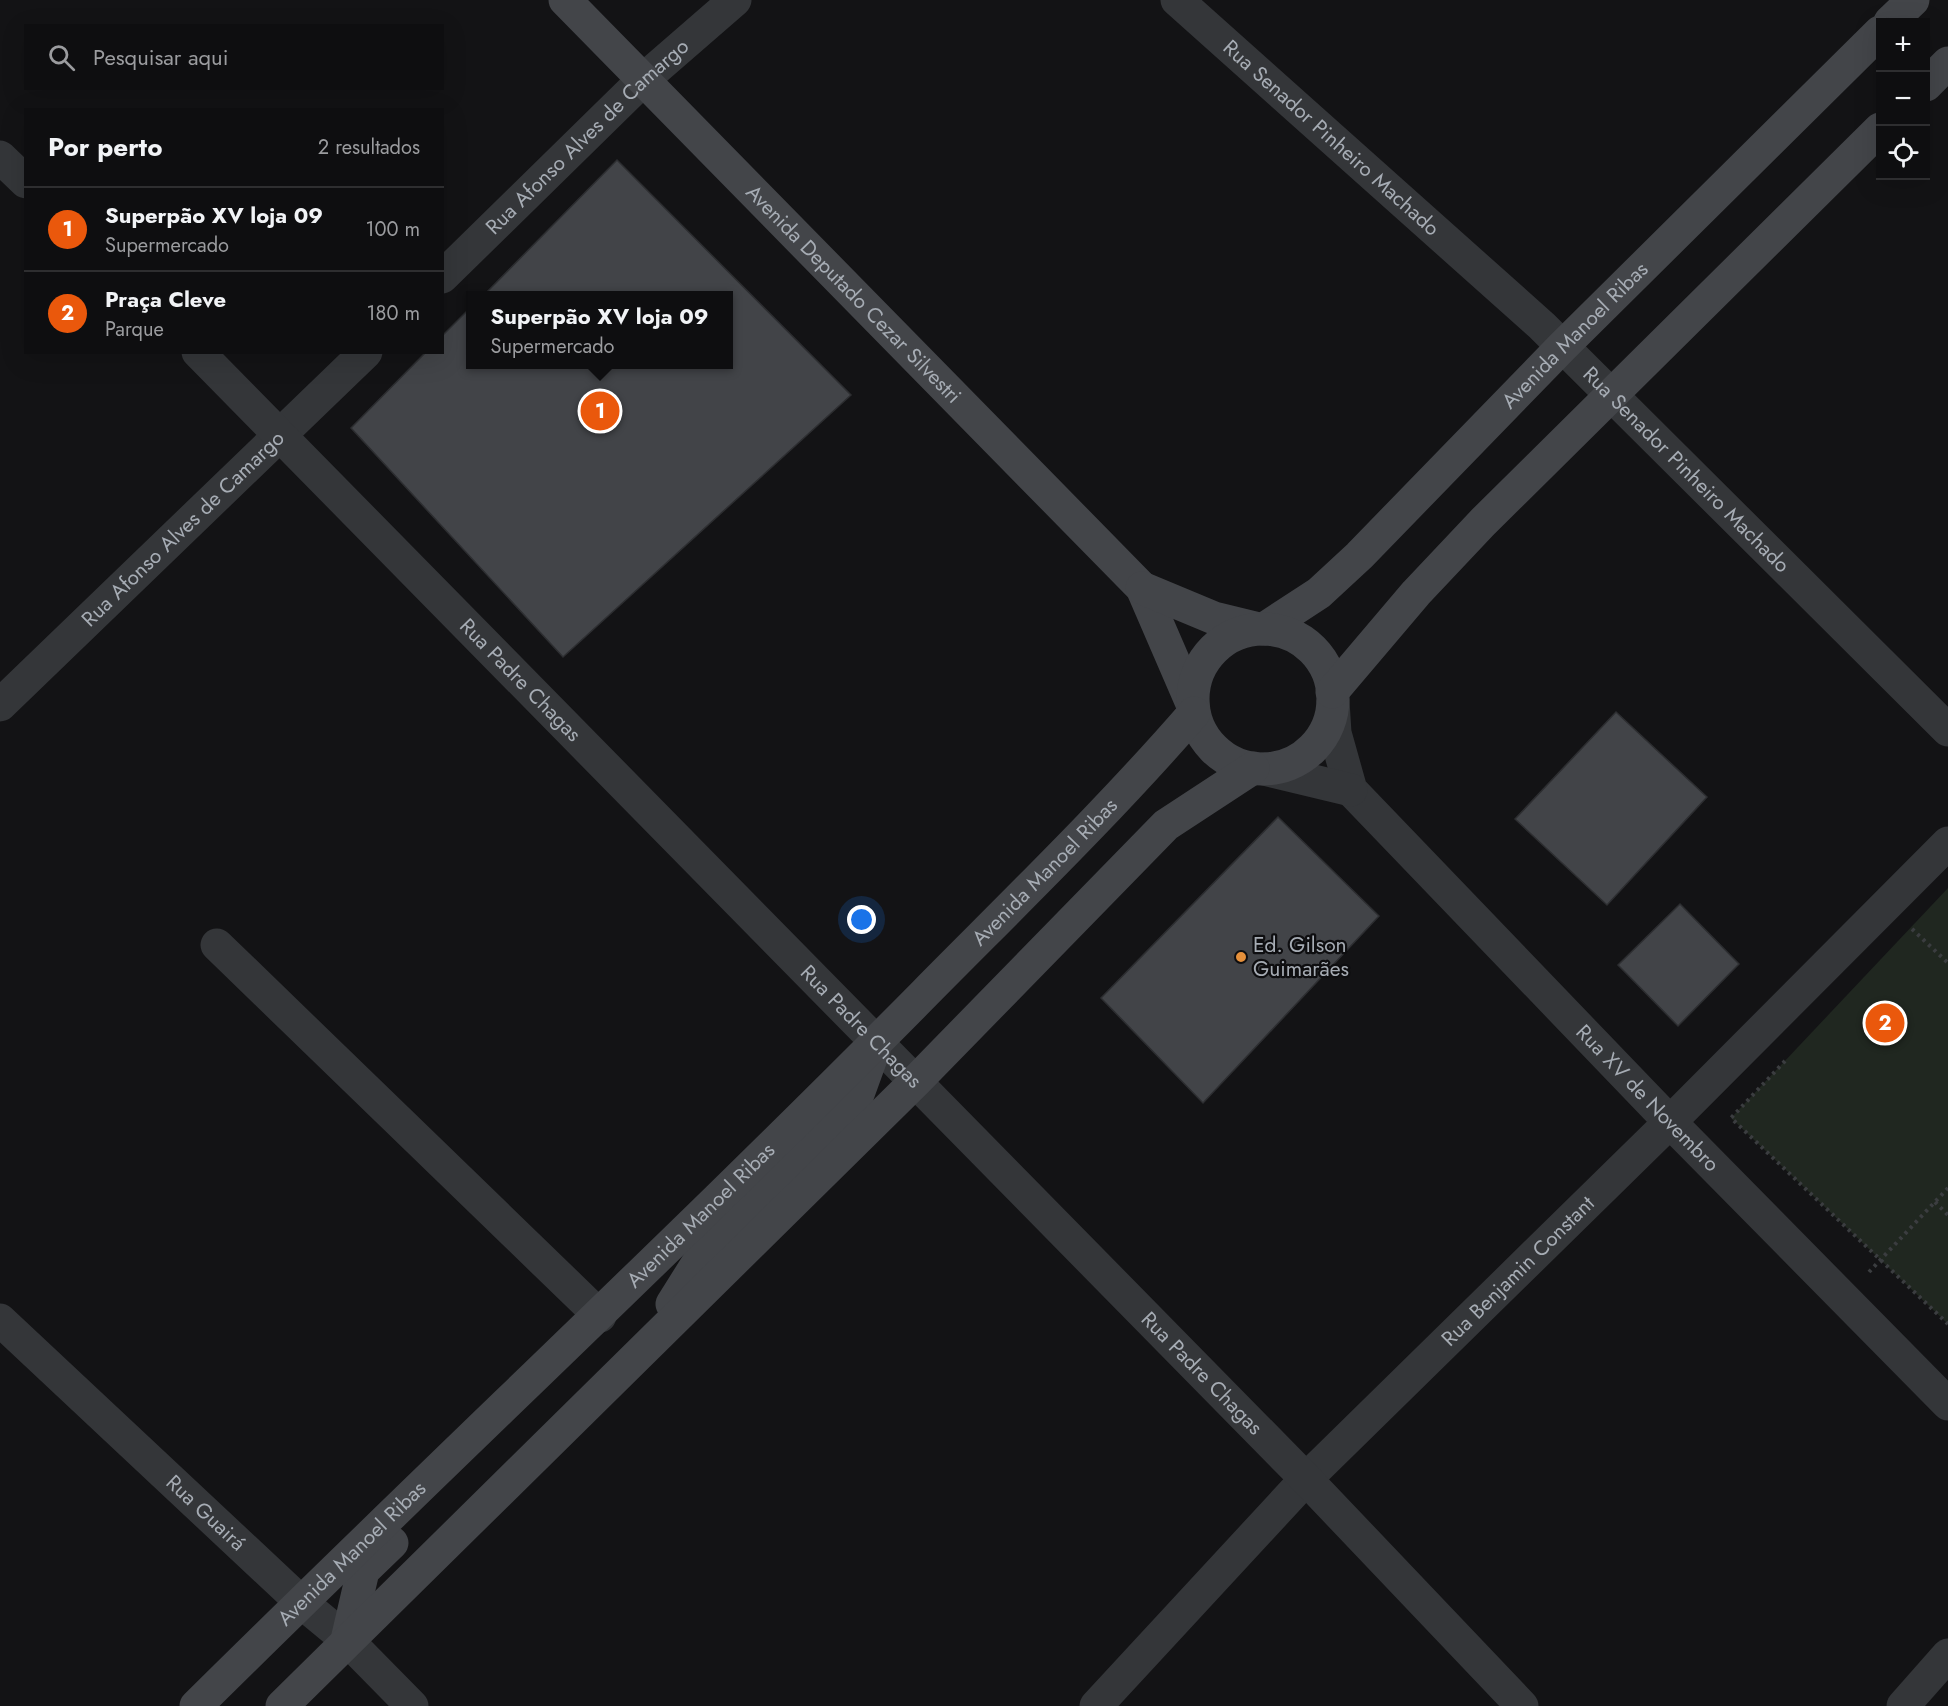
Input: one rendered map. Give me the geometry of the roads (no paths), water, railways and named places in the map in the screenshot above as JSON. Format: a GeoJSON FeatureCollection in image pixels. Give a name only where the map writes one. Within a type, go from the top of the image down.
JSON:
{"type":"FeatureCollection","features":[{"type":"Feature","properties":{"kind":"main road","name":"Avenida Deputado Cezar Silvestri"},"geometry":{"type":"LineString","coordinates":[[565,0],[1142,588],[1194,709]]}},
{"type":"Feature","properties":{"kind":"main road"},"geometry":{"type":"LineString","coordinates":[[1894,18],[1913,0]]}},
{"type":"Feature","properties":{"kind":"main road","name":"Avenida Manoel Ribas"},"geometry":{"type":"LineString","coordinates":[[1259,629],[1319,593],[1359,556],[1562,347],[1876,37]]}},
{"type":"Feature","properties":{"kind":"main road"},"geometry":{"type":"LineString","coordinates":[[1930,81],[1948,63]]}},
{"type":"Feature","properties":{"kind":"main road"},"geometry":{"type":"LineString","coordinates":[[1332,697],[1416,592],[1610,396],[1876,134]]}},
{"type":"Feature","properties":{"kind":"main road","name":"Avenida Deputado Cezar Silvestri"},"geometry":{"type":"LineString","coordinates":[[1142,588],[1214,618],[1259,629]]}},
{"type":"Feature","properties":{"kind":"main road"},"geometry":{"type":"LineString","coordinates":[[1259,629],[1279,630],[1301,640],[1319,656],[1330,677],[1332,697],[1329,722],[1319,741],[1304,756],[1285,765],[1258,768],[1243,766],[1225,758],[1209,744],[1198,726],[1194,709],[1194,684],[1202,663],[1215,646],[1234,634],[1259,629]]}},
{"type":"Feature","properties":{"kind":"main road","name":"Avenida Manoel Ribas"},"geometry":{"type":"LineString","coordinates":[[196,1706],[301,1602],[595,1321],[876,1043],[1138,778],[1194,709]]}},
{"type":"Feature","properties":{"kind":"main road"},"geometry":{"type":"LineString","coordinates":[[282,1706],[916,1082],[1166,825],[1258,768]]}},
{"type":"Feature","properties":{"kind":"main road"},"geometry":{"type":"LineString","coordinates":[[644,1349],[709,1245],[853,1108],[876,1043]]}},
{"type":"Feature","properties":{"kind":"main road"},"geometry":{"type":"LineString","coordinates":[[347,1640],[363,1571],[546,1396],[595,1321]]}},
{"type":"Feature","properties":{"kind":"street","name":"Rua Afonso Alves de Camargo"},"geometry":{"type":"LineString","coordinates":[[444,275],[644,80],[735,0]]}},
{"type":"Feature","properties":{"kind":"street","name":"Rua Senador Pinheiro Machado"},"geometry":{"type":"LineString","coordinates":[[1177,0],[1562,347],[1948,730]]}},
{"type":"Feature","properties":{"kind":"street"},"geometry":{"type":"LineString","coordinates":[[0,157],[24,180]]}},
{"type":"Feature","properties":{"kind":"street","name":"Rua Padre Chagas"},"geometry":{"type":"LineString","coordinates":[[200,354],[1306,1479],[1522,1706]]}},
{"type":"Feature","properties":{"kind":"street","name":"Rua Afonso Alves de Camargo"},"geometry":{"type":"LineString","coordinates":[[0,705],[364,354]]}},
{"type":"Feature","properties":{"kind":"street"},"geometry":{"type":"LineString","coordinates":[[1258,768],[1351,790],[1335,733],[1332,697]]}},
{"type":"Feature","properties":{"kind":"street","name":"Rua XV de Novembro"},"geometry":{"type":"LineString","coordinates":[[1351,790],[1670,1122],[1948,1404]]}},
{"type":"Feature","properties":{"kind":"street","name":"Rua Benjamin Constant"},"geometry":{"type":"LineString","coordinates":[[1096,1706],[1306,1479],[1670,1122],[1948,843]]}},
{"type":"Feature","properties":{"kind":"street"},"geometry":{"type":"LineString","coordinates":[[217,945],[595,1321]]}},
{"type":"Feature","properties":{"kind":"street","name":"Rua Guairá"},"geometry":{"type":"LineString","coordinates":[[0,1320],[301,1602],[347,1640],[412,1706]]}},
{"type":"Feature","properties":{"kind":"street"},"geometry":{"type":"LineString","coordinates":[[1903,1706],[1948,1655]]}},
{"type":"Feature","properties":{"kind":"place","name":"Superpão XV loja 09"},"geometry":{"type":"Point","coordinates":[600,411]}},
{"type":"Feature","properties":{"kind":"place","name":"Ed. Gilson Guimarães"},"geometry":{"type":"Point","coordinates":[1241,957]}},
{"type":"Feature","properties":{"kind":"place","name":"Praça Cleve"},"geometry":{"type":"Point","coordinates":[1885,1023]}}]}
